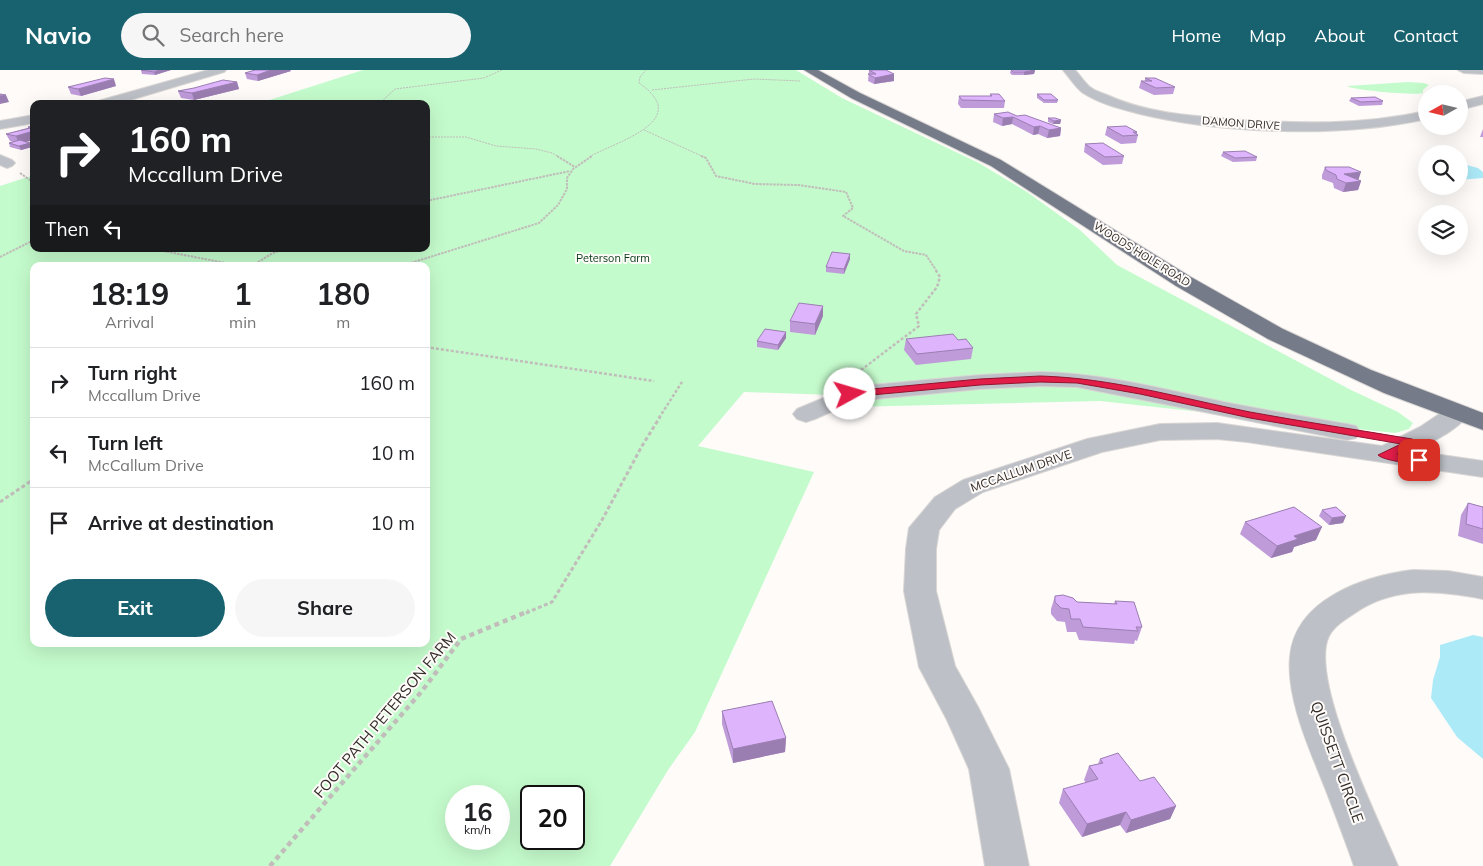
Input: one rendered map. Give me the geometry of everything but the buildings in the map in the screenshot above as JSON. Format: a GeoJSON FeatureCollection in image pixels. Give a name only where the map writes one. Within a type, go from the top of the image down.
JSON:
{"type":"FeatureCollection","features":[{"type":"Feature","properties":{"kind":"highway","name":"WOODS HOLE ROAD"},"geometry":{"type":"LineString","coordinates":[[810,70],[872,104],[963,145],[996,163],[1246,318],[1299,346],[1366,376],[1483,422]]}},
{"type":"Feature","properties":{"kind":"street"},"geometry":{"type":"LineString","coordinates":[[116,100],[220,70]]}},
{"type":"Feature","properties":{"kind":"street","name":"DAMON DRIVE"},"geometry":{"type":"LineString","coordinates":[[1069,70],[1083,87],[1098,96],[1125,107],[1189,120],[1309,126],[1373,124],[1418,116]]}},
{"type":"Feature","properties":{"kind":"street"},"geometry":{"type":"LineString","coordinates":[[1464,70],[1483,71]]}},
{"type":"Feature","properties":{"kind":"street"},"geometry":{"type":"LineString","coordinates":[[1468,104],[1483,100]]}},
{"type":"Feature","properties":{"kind":"street"},"geometry":{"type":"LineString","coordinates":[[0,125],[30,120]]}},
{"type":"Feature","properties":{"kind":"street"},"geometry":{"type":"LineString","coordinates":[[806,414],[850,394],[980,382],[1040,379],[1077,380],[1140,391],[1250,415],[1412,442]]}},
{"type":"Feature","properties":{"kind":"street"},"geometry":{"type":"LineString","coordinates":[[1384,455],[1429,433],[1457,412]]}},
{"type":"Feature","properties":{"kind":"street","name":"MCCALLUM DRIVE"},"geometry":{"type":"LineString","coordinates":[[1007,866],[989,769],[965,718],[937,667],[920,591],[921,549],[924,528],[944,503],[973,486],[990,479],[1096,445],[1160,432],[1187,430],[1240,433],[1483,469]]}},
{"type":"Feature","properties":{"kind":"street","name":"QUISSETT CIRCLE"},"geometry":{"type":"LineString","coordinates":[[1376,866],[1324,734],[1313,698],[1308,672],[1309,652],[1314,632],[1329,614],[1356,596],[1377,586],[1403,581],[1431,580],[1483,588]]}},
{"type":"Feature","properties":{"kind":"path"},"geometry":{"type":"LineString","coordinates":[[381,100],[395,89],[484,78],[502,70]]}},
{"type":"Feature","properties":{"kind":"path"},"geometry":{"type":"LineString","coordinates":[[414,262],[539,223],[558,205],[567,189],[565,183],[575,166],[644,130],[655,118],[660,108],[659,99],[651,90],[639,83],[640,77],[646,70]]}},
{"type":"Feature","properties":{"kind":"path"},"geometry":{"type":"LineString","coordinates":[[651,90],[738,80],[828,81]]}},
{"type":"Feature","properties":{"kind":"path"},"geometry":{"type":"LineString","coordinates":[[644,130],[706,158],[716,176],[755,184],[798,185],[846,192],[853,208],[843,216],[904,251],[926,255],[940,277],[937,288],[916,314],[919,326],[856,374]]}},
{"type":"Feature","properties":{"kind":"path"},"geometry":{"type":"LineString","coordinates":[[430,137],[466,137],[496,146],[536,149],[552,153],[575,166]]}},
{"type":"Feature","properties":{"kind":"path"},"geometry":{"type":"LineString","coordinates":[[430,200],[571,171]]}},
{"type":"Feature","properties":{"kind":"path"},"geometry":{"type":"LineString","coordinates":[[0,257],[30,242]]}},
{"type":"Feature","properties":{"kind":"path"},"geometry":{"type":"LineString","coordinates":[[169,252],[220,262]]}},
{"type":"Feature","properties":{"kind":"path"},"geometry":{"type":"LineString","coordinates":[[258,262],[276,252]]}},
{"type":"Feature","properties":{"kind":"path"},"geometry":{"type":"LineString","coordinates":[[430,349],[654,381]]}},
{"type":"Feature","properties":{"kind":"path","name":"FOOT PATH PETERSON FARM"},"geometry":{"type":"LineString","coordinates":[[270,866],[422,691],[460,639],[552,602],[602,520],[642,446],[682,382]]}},
{"type":"Feature","properties":{"kind":"path"},"geometry":{"type":"LineString","coordinates":[[0,502],[30,482]]}},
{"type":"Feature","properties":{"kind":"green space","name":"Peterson Farm"},"geometry":{"type":"Polygon","coordinates":[[[363,70],[796,70],[842,98],[979,163],[1027,192],[1080,230],[1117,265],[1351,390],[1398,412],[1413,423],[1409,429],[1395,433],[1100,401],[851,407],[861,396],[744,392],[698,446],[814,472],[695,732],[668,770],[610,866],[0,866],[0,186],[30,176],[30,252],[430,252],[430,100],[269,100],[363,70]]]}},
{"type":"Feature","properties":{"kind":"green space"},"geometry":{"type":"Polygon","coordinates":[[[1408,82],[1429,85],[1418,85],[1418,94],[1371,91],[1347,86],[1408,82]]]}},
{"type":"Feature","properties":{"kind":"water"},"geometry":{"type":"Polygon","coordinates":[[[1468,165],[1478,168],[1483,172],[1483,178],[1468,179],[1468,165]]]}},
{"type":"Feature","properties":{"kind":"water"},"geometry":{"type":"Polygon","coordinates":[[[1473,635],[1483,637],[1483,759],[1457,737],[1431,698],[1433,680],[1440,657],[1440,645],[1473,635]]]}},
{"type":"Feature","properties":{"kind":"route"},"geometry":{"type":"LineString","coordinates":[[850,394],[980,382],[1040,379],[1077,380],[1140,391],[1250,415],[1412,442],[1384,455],[1419,460]]}}]}
